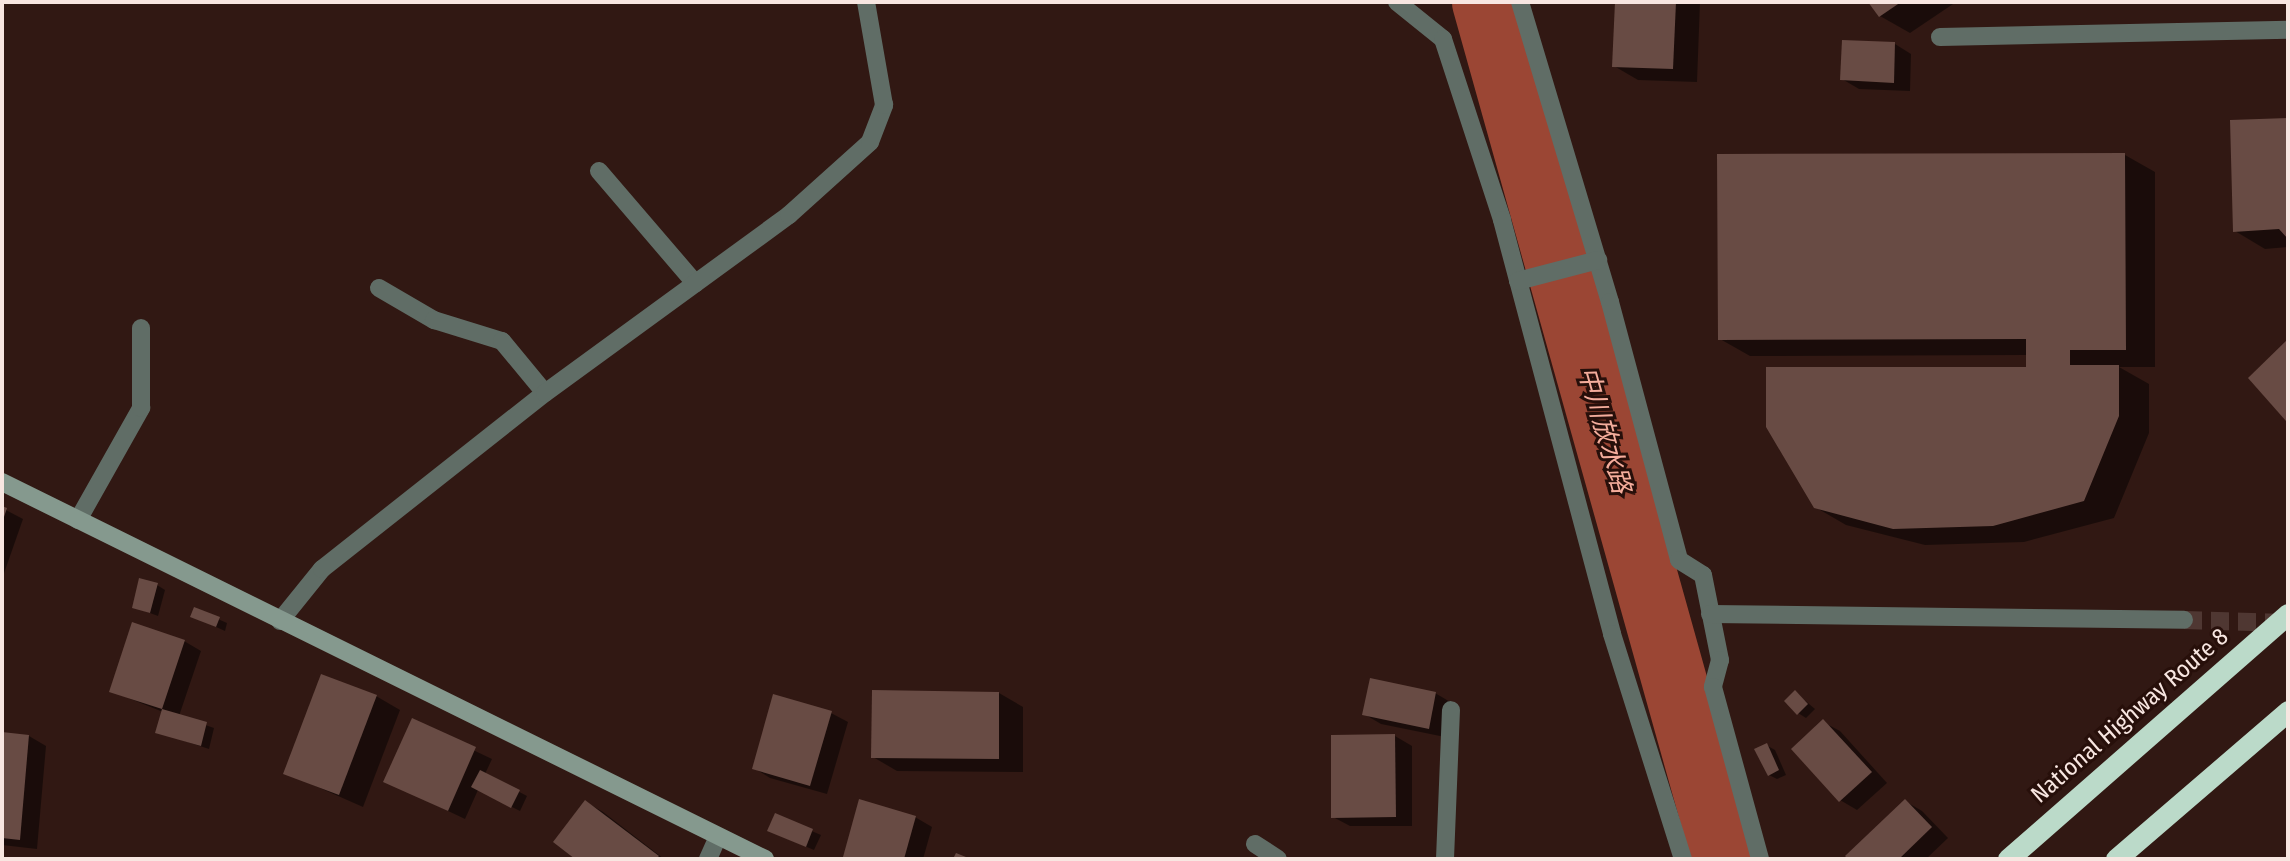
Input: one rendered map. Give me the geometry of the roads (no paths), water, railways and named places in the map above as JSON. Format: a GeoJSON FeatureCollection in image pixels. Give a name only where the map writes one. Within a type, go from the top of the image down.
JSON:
{"type":"FeatureCollection","features":[{"type":"Feature","properties":{"kind":"highway","name":"National Highway Route 8"},"geometry":{"type":"LineString","coordinates":[[2008,859],[2288,614]]}},
{"type":"Feature","properties":{"kind":"highway"},"geometry":{"type":"LineString","coordinates":[[2116,859],[2288,711]]}},
{"type":"Feature","properties":{"kind":"street"},"geometry":{"type":"LineString","coordinates":[[280,621],[322,569],[545,393],[789,215],[870,142],[884,104],[866,2]]}},
{"type":"Feature","properties":{"kind":"street"},"geometry":{"type":"LineString","coordinates":[[1397,2],[1443,39],[1520,281],[1612,634],[1683,859]]}},
{"type":"Feature","properties":{"kind":"street"},"geometry":{"type":"LineString","coordinates":[[1520,2],[1596,260],[1679,560],[1703,575],[1720,660],[1713,687],[1760,859]]}},
{"type":"Feature","properties":{"kind":"street"},"geometry":{"type":"LineString","coordinates":[[1940,37],[2288,30]]}},
{"type":"Feature","properties":{"kind":"street"},"geometry":{"type":"LineString","coordinates":[[599,171],[695,283]]}},
{"type":"Feature","properties":{"kind":"street"},"geometry":{"type":"LineString","coordinates":[[1520,281],[1596,260]]}},
{"type":"Feature","properties":{"kind":"street"},"geometry":{"type":"LineString","coordinates":[[379,288],[435,320],[502,341],[545,393]]}},
{"type":"Feature","properties":{"kind":"street"},"geometry":{"type":"LineString","coordinates":[[78,520],[141,408],[141,328]]}},
{"type":"Feature","properties":{"kind":"street"},"geometry":{"type":"LineString","coordinates":[[2,482],[765,859]]}},
{"type":"Feature","properties":{"kind":"street"},"geometry":{"type":"LineString","coordinates":[[1710,614],[2184,620]]}},
{"type":"Feature","properties":{"kind":"street"},"geometry":{"type":"LineString","coordinates":[[1445,859],[1451,710]]}},
{"type":"Feature","properties":{"kind":"street"},"geometry":{"type":"LineString","coordinates":[[708,859],[718,837]]}},
{"type":"Feature","properties":{"kind":"street"},"geometry":{"type":"LineString","coordinates":[[1255,844],[1278,859]]}},
{"type":"Feature","properties":{"kind":"waterway","name":"中川放水路"},"geometry":{"type":"LineString","coordinates":[[1484,2],[1724,859]]}},
{"type":"Feature","properties":{"kind":"tunnel"},"geometry":{"type":"LineString","coordinates":[[2184,620],[2285,623]]}}]}
